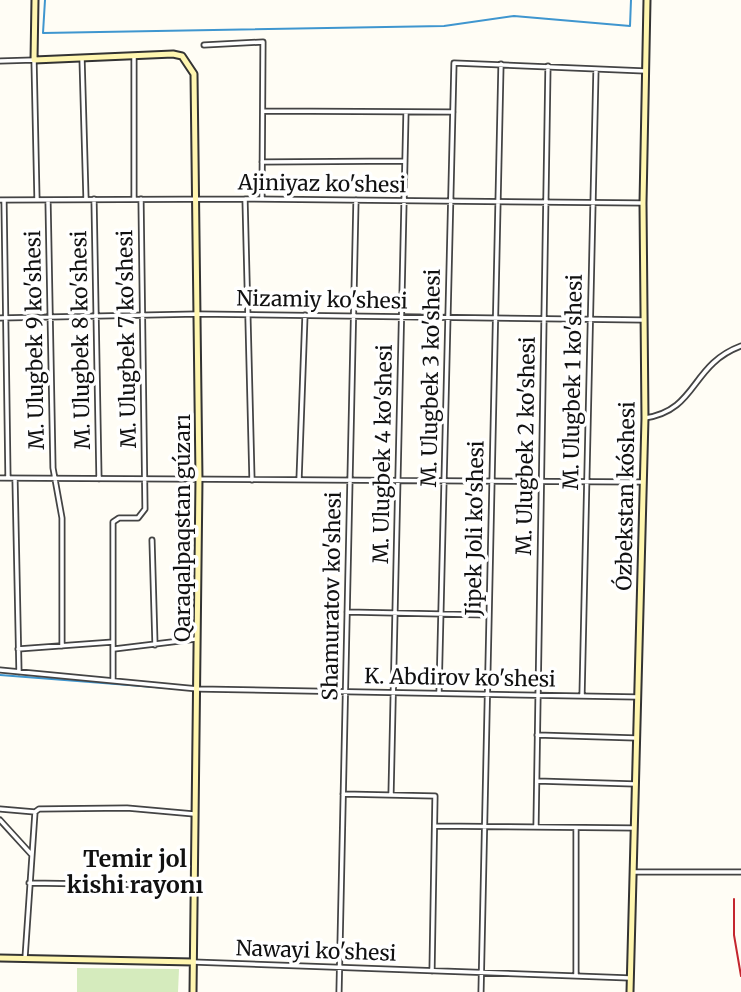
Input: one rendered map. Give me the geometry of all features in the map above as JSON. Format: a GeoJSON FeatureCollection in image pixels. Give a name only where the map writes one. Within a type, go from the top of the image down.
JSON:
{"type":"FeatureCollection","features":[{"type":"Feature","properties":{"kind":"street"},"geometry":{"type":"LineString","coordinates":[[35,0],[37,200]]}},
{"type":"Feature","properties":{"kind":"street","name":"Ózbekstan kóshesi"},"geometry":{"type":"LineString","coordinates":[[629,992],[645,418],[643,204],[647,0]]}},
{"type":"Feature","properties":{"kind":"street"},"geometry":{"type":"LineString","coordinates":[[204,45],[263,42],[262,199]]}},
{"type":"Feature","properties":{"kind":"street"},"geometry":{"type":"LineString","coordinates":[[0,61],[134,56],[134,199]]}},
{"type":"Feature","properties":{"kind":"street","name":"Qaraqalpaqstan gúzarı"},"geometry":{"type":"LineString","coordinates":[[134,56],[182,56],[191,65],[194,74],[200,479],[193,992]]}},
{"type":"Feature","properties":{"kind":"street"},"geometry":{"type":"LineString","coordinates":[[82,58],[86,200]]}},
{"type":"Feature","properties":{"kind":"street","name":"M. Ulugbek 3 ko'shesi"},"geometry":{"type":"LineString","coordinates":[[439,693],[454,64],[501,64]]}},
{"type":"Feature","properties":{"kind":"street"},"geometry":{"type":"LineString","coordinates":[[501,64],[645,71]]}},
{"type":"Feature","properties":{"kind":"street","name":"Jipek Joli ko'shesi"},"geometry":{"type":"LineString","coordinates":[[481,992],[501,64]]}},
{"type":"Feature","properties":{"kind":"street","name":"M. Ulugbek 2 ko'shesi"},"geometry":{"type":"LineString","coordinates":[[536,826],[548,66]]}},
{"type":"Feature","properties":{"kind":"street","name":"M. Ulugbek 1 ko'shesi"},"geometry":{"type":"LineString","coordinates":[[582,696],[596,69]]}},
{"type":"Feature","properties":{"kind":"street"},"geometry":{"type":"LineString","coordinates":[[262,111],[453,112]]}},
{"type":"Feature","properties":{"kind":"street","name":"M. Ulugbek 4 ko'shesi"},"geometry":{"type":"LineString","coordinates":[[391,795],[406,113]]}},
{"type":"Feature","properties":{"kind":"street","name":"Ajiniyaz ko'shesi"},"geometry":{"type":"LineString","coordinates":[[262,162],[405,161]]}},
{"type":"Feature","properties":{"kind":"street","name":"M. Ulugbek 7 ko'shesi"},"geometry":{"type":"LineString","coordinates":[[113,642],[112,527],[117,519],[138,518],[144,513],[141,199]]}},
{"type":"Feature","properties":{"kind":"street"},"geometry":{"type":"LineString","coordinates":[[245,199],[252,480]]}},
{"type":"Feature","properties":{"kind":"street","name":"Ajiniyaz ko'shesi"},"geometry":{"type":"LineString","coordinates":[[2,200],[262,199],[643,204]]}},
{"type":"Feature","properties":{"kind":"street"},"geometry":{"type":"LineString","coordinates":[[2,200],[7,318],[8,478]]}},
{"type":"Feature","properties":{"kind":"street","name":"M. Ulugbek 9 ko'shesi"},"geometry":{"type":"LineString","coordinates":[[48,200],[53,468],[57,479],[58,509],[62,518],[62,646]]}},
{"type":"Feature","properties":{"kind":"street","name":"M. Ulugbek 8 ko'shesi"},"geometry":{"type":"LineString","coordinates":[[94,200],[99,479]]}},
{"type":"Feature","properties":{"kind":"street","name":"Shamuratov ko'shesi"},"geometry":{"type":"LineString","coordinates":[[339,992],[356,200]]}},
{"type":"Feature","properties":{"kind":"street","name":"Nizamiy ko'shesi"},"geometry":{"type":"LineString","coordinates":[[0,318],[198,314],[643,320]]}},
{"type":"Feature","properties":{"kind":"street"},"geometry":{"type":"LineString","coordinates":[[299,480],[305,315]]}},
{"type":"Feature","properties":{"kind":"street"},"geometry":{"type":"LineString","coordinates":[[645,418],[675,409],[711,363],[724,352],[741,346]]}},
{"type":"Feature","properties":{"kind":"street"},"geometry":{"type":"LineString","coordinates":[[0,478],[643,482]]}},
{"type":"Feature","properties":{"kind":"street"},"geometry":{"type":"LineString","coordinates":[[15,479],[19,672]]}},
{"type":"Feature","properties":{"kind":"street"},"geometry":{"type":"LineString","coordinates":[[152,540],[155,645]]}},
{"type":"Feature","properties":{"kind":"street"},"geometry":{"type":"LineString","coordinates":[[347,612],[489,615]]}},
{"type":"Feature","properties":{"kind":"street"},"geometry":{"type":"LineString","coordinates":[[113,649],[198,639]]}},
{"type":"Feature","properties":{"kind":"street"},"geometry":{"type":"LineString","coordinates":[[19,649],[113,642],[113,678]]}},
{"type":"Feature","properties":{"kind":"street","name":"K. Abdirov ko'shesi"},"geometry":{"type":"LineString","coordinates":[[0,670],[113,678],[198,689],[637,697]]}},
{"type":"Feature","properties":{"kind":"street"},"geometry":{"type":"LineString","coordinates":[[537,735],[636,738]]}},
{"type":"Feature","properties":{"kind":"street"},"geometry":{"type":"LineString","coordinates":[[537,782],[635,784]]}},
{"type":"Feature","properties":{"kind":"street"},"geometry":{"type":"LineString","coordinates":[[343,794],[435,796],[432,971]]}},
{"type":"Feature","properties":{"kind":"street"},"geometry":{"type":"LineString","coordinates":[[0,808],[35,812],[39,809],[127,808],[196,814]]}},
{"type":"Feature","properties":{"kind":"street"},"geometry":{"type":"LineString","coordinates":[[25,958],[35,812]]}},
{"type":"Feature","properties":{"kind":"street"},"geometry":{"type":"LineString","coordinates":[[0,820],[31,854]]}},
{"type":"Feature","properties":{"kind":"street"},"geometry":{"type":"LineString","coordinates":[[436,826],[634,828]]}},
{"type":"Feature","properties":{"kind":"street"},"geometry":{"type":"LineString","coordinates":[[576,827],[576,976]]}},
{"type":"Feature","properties":{"kind":"street"},"geometry":{"type":"LineString","coordinates":[[633,872],[741,872]]}},
{"type":"Feature","properties":{"kind":"street"},"geometry":{"type":"LineString","coordinates":[[29,883],[156,885]]}},
{"type":"Feature","properties":{"kind":"street","name":"Nawayi ko'shesi"},"geometry":{"type":"LineString","coordinates":[[0,958],[193,962],[630,978]]}},
{"type":"Feature","properties":{"kind":"green space"},"geometry":{"type":"Polygon","coordinates":[[[77,968],[179,969],[178,992],[77,992],[77,968]]]}},
{"type":"Feature","properties":{"kind":"waterway"},"geometry":{"type":"LineString","coordinates":[[45,0],[43,33],[444,26],[514,16],[630,26],[631,0]]}},
{"type":"Feature","properties":{"kind":"waterway"},"geometry":{"type":"LineString","coordinates":[[0,675],[180,689]]}},
{"type":"Feature","properties":{"kind":"railway"},"geometry":{"type":"LineString","coordinates":[[734,899],[734,935],[741,976]]}},
{"type":"Feature","properties":{"kind":"district","name":"Temir jol kishi rayonı"},"geometry":{"type":"Point","coordinates":[135,872]}}]}
